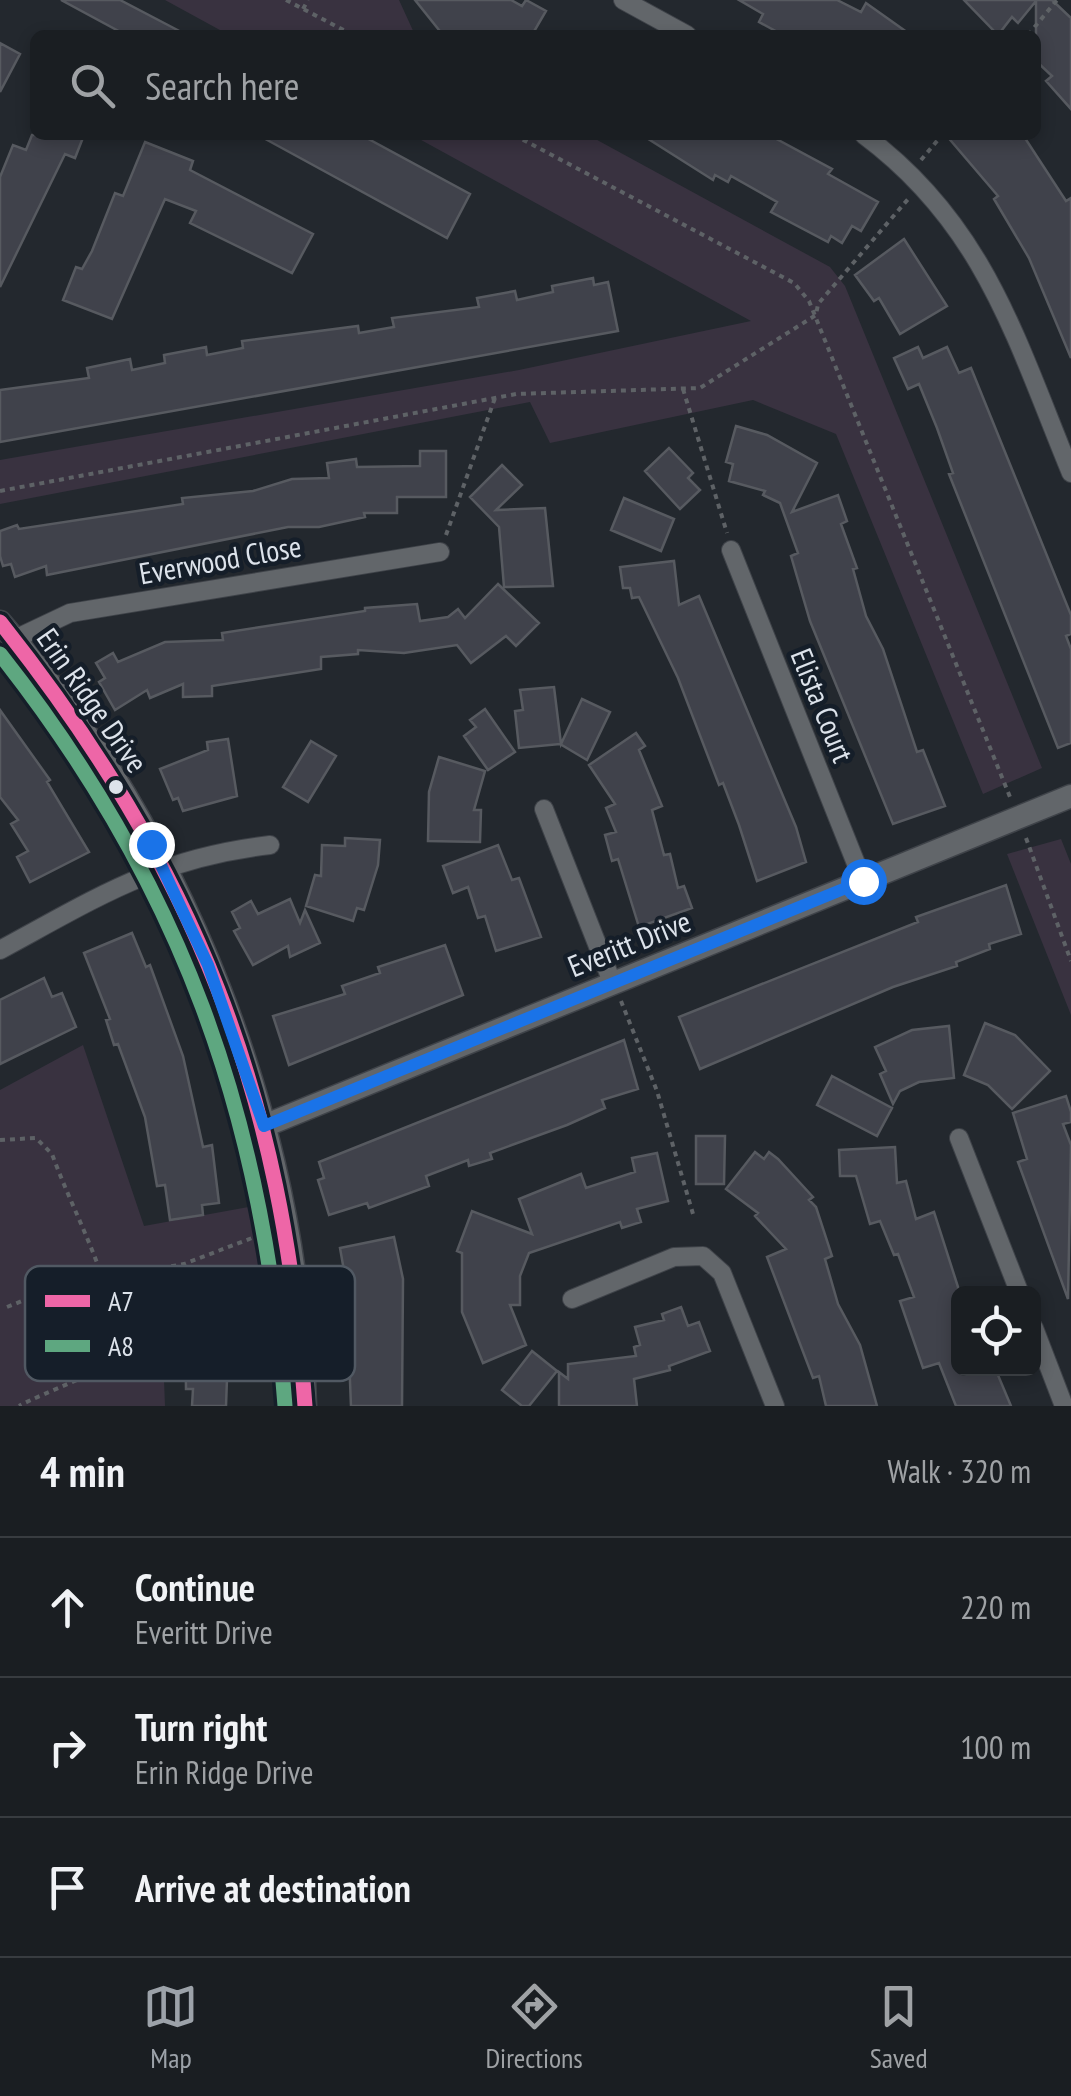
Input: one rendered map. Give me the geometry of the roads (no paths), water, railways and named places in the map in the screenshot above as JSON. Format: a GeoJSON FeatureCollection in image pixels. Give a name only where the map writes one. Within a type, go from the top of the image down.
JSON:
{"type":"FeatureCollection","features":[{"type":"Feature","properties":{"kind":"street"},"geometry":{"type":"LineString","coordinates":[[623,0],[678,30]]}},
{"type":"Feature","properties":{"kind":"street"},"geometry":{"type":"LineString","coordinates":[[870,140],[933,195],[975,253],[1071,474]]}},
{"type":"Feature","properties":{"kind":"street","name":"Elista Court"},"geometry":{"type":"LineString","coordinates":[[731,550],[863,881]]}},
{"type":"Feature","properties":{"kind":"street","name":"Everwood Close"},"geometry":{"type":"LineString","coordinates":[[8,631],[70,614],[440,552]]}},
{"type":"Feature","properties":{"kind":"street","name":"Erin Ridge Drive"},"geometry":{"type":"LineString","coordinates":[[8,631],[56,692],[163,866],[214,980],[264,1126],[294,1266]]}},
{"type":"Feature","properties":{"kind":"street","name":"Everitt Drive"},"geometry":{"type":"LineString","coordinates":[[264,1126],[1071,796]]}},
{"type":"Feature","properties":{"kind":"street"},"geometry":{"type":"LineString","coordinates":[[544,809],[612,982]]}},
{"type":"Feature","properties":{"kind":"street"},"geometry":{"type":"LineString","coordinates":[[0,950],[163,866],[217,852],[270,845]]}},
{"type":"Feature","properties":{"kind":"street"},"geometry":{"type":"LineString","coordinates":[[959,1138],[1017,1286]]}},
{"type":"Feature","properties":{"kind":"street"},"geometry":{"type":"LineString","coordinates":[[572,1299],[674,1257],[703,1256],[722,1273],[775,1406]]}},
{"type":"Feature","properties":{"kind":"street"},"geometry":{"type":"LineString","coordinates":[[1041,1346],[1064,1406]]}},
{"type":"Feature","properties":{"kind":"street","name":"Erin Ridge Drive"},"geometry":{"type":"LineString","coordinates":[[303,1381],[305,1406]]}}]}
